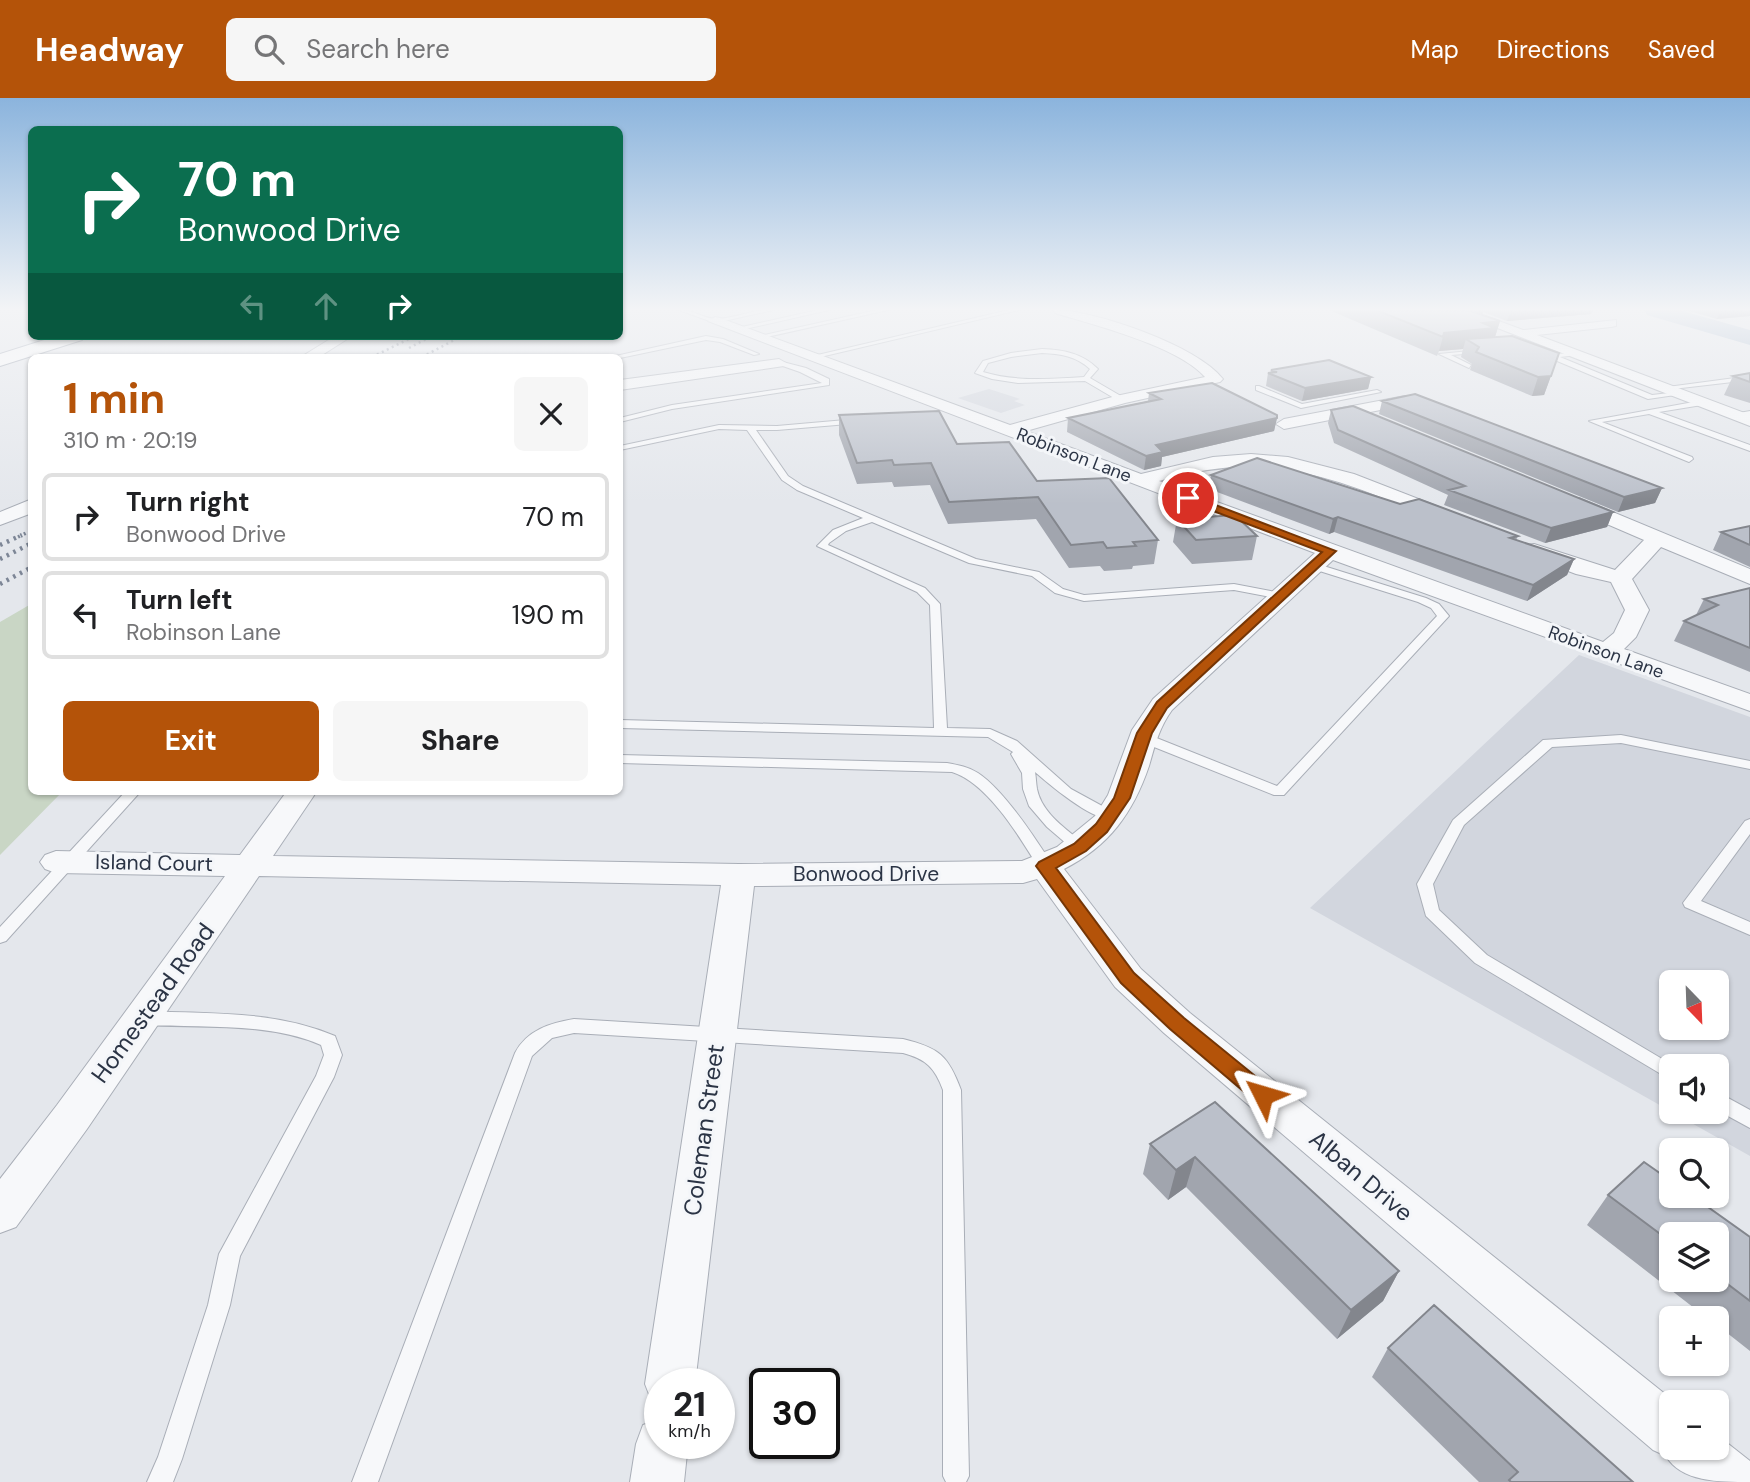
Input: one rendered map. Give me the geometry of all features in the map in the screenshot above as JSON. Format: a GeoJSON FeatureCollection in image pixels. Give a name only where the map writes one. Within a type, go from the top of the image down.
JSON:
{"type":"FeatureCollection","features":[{"type":"Feature","properties":{"kind":"street"},"geometry":{"type":"LineString","coordinates":[[623,385],[689,375]]}},
{"type":"Feature","properties":{"kind":"street","name":"Robinson Lane"},"geometry":{"type":"LineString","coordinates":[[859,375],[1141,480],[1322,559],[1750,703]]}},
{"type":"Feature","properties":{"kind":"street"},"geometry":{"type":"LineString","coordinates":[[1009,431],[1122,399],[1215,379],[1213,375]]}},
{"type":"Feature","properties":{"kind":"street"},"geometry":{"type":"LineString","coordinates":[[1628,375],[1750,421]]}},
{"type":"Feature","properties":{"kind":"street"},"geometry":{"type":"LineString","coordinates":[[1141,480],[1284,438],[1325,416],[1405,401]]}},
{"type":"Feature","properties":{"kind":"street"},"geometry":{"type":"LineString","coordinates":[[1352,411],[1390,427]]}},
{"type":"Feature","properties":{"kind":"street"},"geometry":{"type":"LineString","coordinates":[[1284,438],[1354,481],[1469,525]]}},
{"type":"Feature","properties":{"kind":"street"},"geometry":{"type":"LineString","coordinates":[[1556,495],[1750,577]]}},
{"type":"Feature","properties":{"kind":"street"},"geometry":{"type":"LineString","coordinates":[[0,519],[28,507]]}},
{"type":"Feature","properties":{"kind":"street"},"geometry":{"type":"LineString","coordinates":[[1620,578],[1659,537]]}},
{"type":"Feature","properties":{"kind":"street"},"geometry":{"type":"LineString","coordinates":[[1520,544],[1584,569],[1620,578],[1637,610],[1624,638],[1605,652]]}},
{"type":"Feature","properties":{"kind":"street"},"geometry":{"type":"LineString","coordinates":[[1063,857],[1101,828],[1122,798],[1144,733],[1162,705],[1322,559]]}},
{"type":"Feature","properties":{"kind":"street","name":"Homestead Road"},"geometry":{"type":"LineString","coordinates":[[0,1213],[299,795]]}},
{"type":"Feature","properties":{"kind":"street","name":"Bonwood Drive"},"geometry":{"type":"LineString","coordinates":[[251,865],[739,875],[998,874],[1023,872],[1063,857]]}},
{"type":"Feature","properties":{"kind":"street","name":"Alban Drive"},"geometry":{"type":"LineString","coordinates":[[1063,857],[1128,978],[1177,1024],[1659,1422]]}},
{"type":"Feature","properties":{"kind":"street","name":"Island Court"},"geometry":{"type":"LineString","coordinates":[[63,862],[251,865]]}},
{"type":"Feature","properties":{"kind":"street","name":"Coleman Street"},"geometry":{"type":"LineString","coordinates":[[672,1368],[739,875]]}},
{"type":"Feature","properties":{"kind":"street"},"geometry":{"type":"LineString","coordinates":[[657,1482],[660,1459]]}},
{"type":"Feature","properties":{"kind":"street"},"geometry":{"type":"LineString","coordinates":[[1705,1460],[1733,1482]]}},
{"type":"Feature","properties":{"kind":"lane"},"geometry":{"type":"LineString","coordinates":[[623,419],[672,407],[825,385],[826,382],[814,375]]}},
{"type":"Feature","properties":{"kind":"lane"},"geometry":{"type":"LineString","coordinates":[[984,375],[1018,381],[1086,379],[1122,399]]}},
{"type":"Feature","properties":{"kind":"lane"},"geometry":{"type":"LineString","coordinates":[[1086,379],[1090,375]]}},
{"type":"Feature","properties":{"kind":"lane"},"geometry":{"type":"LineString","coordinates":[[1596,375],[1651,397],[1678,394]]}},
{"type":"Feature","properties":{"kind":"lane"},"geometry":{"type":"LineString","coordinates":[[1662,388],[1750,377]]}},
{"type":"Feature","properties":{"kind":"lane"},"geometry":{"type":"LineString","coordinates":[[1259,388],[1325,416]]}},
{"type":"Feature","properties":{"kind":"lane"},"geometry":{"type":"LineString","coordinates":[[1301,406],[1377,392]]}},
{"type":"Feature","properties":{"kind":"lane"},"geometry":{"type":"LineString","coordinates":[[1689,459],[1593,421],[1699,403]]}},
{"type":"Feature","properties":{"kind":"lane"},"geometry":{"type":"LineString","coordinates":[[1651,412],[1750,448]]}},
{"type":"Feature","properties":{"kind":"lane"},"geometry":{"type":"LineString","coordinates":[[1732,415],[1750,413]]}},
{"type":"Feature","properties":{"kind":"lane"},"geometry":{"type":"LineString","coordinates":[[623,448],[719,427],[777,428],[871,420]]}},
{"type":"Feature","properties":{"kind":"lane"},"geometry":{"type":"LineString","coordinates":[[750,428],[785,478],[800,488],[973,561],[1035,574],[1059,591],[1084,598],[1234,587],[1281,596]]}},
{"type":"Feature","properties":{"kind":"lane"},"geometry":{"type":"LineString","coordinates":[[870,519],[836,534],[824,541],[822,546],[921,590],[935,604],[941,730]]}},
{"type":"Feature","properties":{"kind":"lane"},"geometry":{"type":"LineString","coordinates":[[1144,738],[1279,792],[1443,616],[1434,606],[1422,600],[1322,559]]}},
{"type":"Feature","properties":{"kind":"lane"},"geometry":{"type":"LineString","coordinates":[[623,724],[990,733],[1012,744],[1066,792],[1110,816]]}},
{"type":"Feature","properties":{"kind":"lane"},"geometry":{"type":"LineString","coordinates":[[1659,1066],[1481,960],[1432,912],[1425,884],[1458,823],[1548,743],[1621,739],[1750,768]]}},
{"type":"Feature","properties":{"kind":"lane"},"geometry":{"type":"LineString","coordinates":[[1012,744],[1029,772],[1030,789],[1036,806],[1052,824],[1063,857]]}},
{"type":"Feature","properties":{"kind":"lane"},"geometry":{"type":"LineString","coordinates":[[623,759],[947,767],[962,770],[977,779],[1035,848],[1063,857]]}},
{"type":"Feature","properties":{"kind":"lane"},"geometry":{"type":"LineString","coordinates":[[0,937],[63,862],[130,795]]}},
{"type":"Feature","properties":{"kind":"lane"},"geometry":{"type":"LineString","coordinates":[[1750,824],[1691,903],[1750,929]]}},
{"type":"Feature","properties":{"kind":"lane"},"geometry":{"type":"LineString","coordinates":[[142,1018],[283,1027],[319,1034],[329,1041],[332,1055],[325,1077],[230,1254],[219,1305],[170,1459],[159,1482]]}},
{"type":"Feature","properties":{"kind":"lane"},"geometry":{"type":"LineString","coordinates":[[365,1482],[524,1053],[533,1041],[551,1029],[574,1026],[903,1046],[930,1053],[943,1066],[952,1090],[956,1476]]}},
{"type":"Feature","properties":{"kind":"lane"},"geometry":{"type":"LineString","coordinates":[[1729,1107],[1750,1120]]}},
{"type":"Feature","properties":{"kind":"shaded area"},"geometry":{"type":"Polygon","coordinates":[[[989,389],[1020,399],[1014,401],[1025,405],[1001,413],[958,398],[989,389]]]}},
{"type":"Feature","properties":{"kind":"shaded area"},"geometry":{"type":"Polygon","coordinates":[[[1579,655],[1750,717],[1750,1156],[1729,1144],[1729,1138],[1718,1138],[1693,1124],[1729,1124],[1729,1054],[1659,1054],[1659,1105],[1310,908],[1579,655]]]}},
{"type":"Feature","properties":{"kind":"green space"},"geometry":{"type":"Polygon","coordinates":[[[28,606],[28,795],[59,795],[0,855],[0,622],[28,606]]]}},
{"type":"Feature","properties":{"kind":"building"},"geometry":{"type":"Polygon","coordinates":[[[1272,375],[1365,375],[1371,377],[1305,388],[1272,375]]]}},
{"type":"Feature","properties":{"kind":"building"},"geometry":{"type":"Polygon","coordinates":[[[1532,375],[1551,375],[1551,376],[1532,375]]]}},
{"type":"Feature","properties":{"kind":"building"},"geometry":{"type":"Polygon","coordinates":[[[1750,375],[1750,382],[1733,376],[1750,375]]]}},
{"type":"Feature","properties":{"kind":"building"},"geometry":{"type":"Polygon","coordinates":[[[1212,383],[1277,415],[1277,418],[1156,445],[1163,452],[1146,456],[1068,418],[1161,399],[1149,393],[1212,383]]]}},
{"type":"Feature","properties":{"kind":"building"},"geometry":{"type":"Polygon","coordinates":[[[1415,394],[1662,488],[1624,497],[1382,401],[1415,394]]]}},
{"type":"Feature","properties":{"kind":"building"},"geometry":{"type":"Polygon","coordinates":[[[1353,406],[1613,512],[1551,528],[1449,490],[1465,486],[1338,430],[1331,410],[1353,406]]]}},
{"type":"Feature","properties":{"kind":"building"},"geometry":{"type":"Polygon","coordinates":[[[939,411],[957,444],[1009,442],[1037,481],[1109,478],[1158,540],[1133,542],[1136,546],[1107,548],[1103,542],[1071,545],[1038,497],[949,502],[931,463],[894,465],[892,460],[857,463],[839,415],[939,411]]]}},
{"type":"Feature","properties":{"kind":"building"},"geometry":{"type":"Polygon","coordinates":[[[1257,458],[1400,504],[1419,499],[1518,536],[1510,538],[1574,559],[1533,585],[1338,517],[1333,519],[1211,475],[1257,458]]]}},
{"type":"Feature","properties":{"kind":"building"},"geometry":{"type":"Polygon","coordinates":[[[1235,515],[1257,536],[1196,540],[1177,519],[1235,515]]]}},
{"type":"Feature","properties":{"kind":"building"},"geometry":{"type":"Polygon","coordinates":[[[1750,526],[1750,545],[1721,532],[1750,526]]]}},
{"type":"Feature","properties":{"kind":"building"},"geometry":{"type":"Polygon","coordinates":[[[1750,588],[1750,648],[1684,621],[1718,605],[1704,599],[1750,588]]]}},
{"type":"Feature","properties":{"kind":"building"},"geometry":{"type":"Polygon","coordinates":[[[1215,1102],[1399,1271],[1351,1310],[1195,1157],[1176,1170],[1150,1144],[1215,1102]]]}},
{"type":"Feature","properties":{"kind":"building"},"geometry":{"type":"Polygon","coordinates":[[[1644,1162],[1659,1173],[1659,1208],[1709,1208],[1729,1222],[1659,1222],[1659,1233],[1608,1195],[1644,1162]]]}},
{"type":"Feature","properties":{"kind":"building"},"geometry":{"type":"Polygon","coordinates":[[[1729,1222],[1750,1237],[1750,1301],[1729,1285],[1729,1222]]]}},
{"type":"Feature","properties":{"kind":"building"},"geometry":{"type":"Polygon","coordinates":[[[1434,1305],[1633,1482],[1511,1482],[1509,1480],[1518,1472],[1388,1348],[1434,1305]]]}},
{"type":"Feature","properties":{"kind":"railway"},"geometry":{"type":"LineString","coordinates":[[22,535],[28,532]]}},
{"type":"Feature","properties":{"kind":"railway"},"geometry":{"type":"LineString","coordinates":[[0,545],[22,535]]}},
{"type":"Feature","properties":{"kind":"railway"},"geometry":{"type":"LineString","coordinates":[[18,537],[22,535]]}},
{"type":"Feature","properties":{"kind":"railway"},"geometry":{"type":"LineString","coordinates":[[0,559],[28,545]]}},
{"type":"Feature","properties":{"kind":"railway"},"geometry":{"type":"LineString","coordinates":[[0,584],[28,569]]}},
{"type":"Feature","properties":{"kind":"route"},"geometry":{"type":"LineString","coordinates":[[1188,498],[1330,551],[1162,705],[1144,733],[1122,798],[1101,828],[1080,848],[1045,866],[1128,978],[1177,1024],[1263,1095]]}}]}
